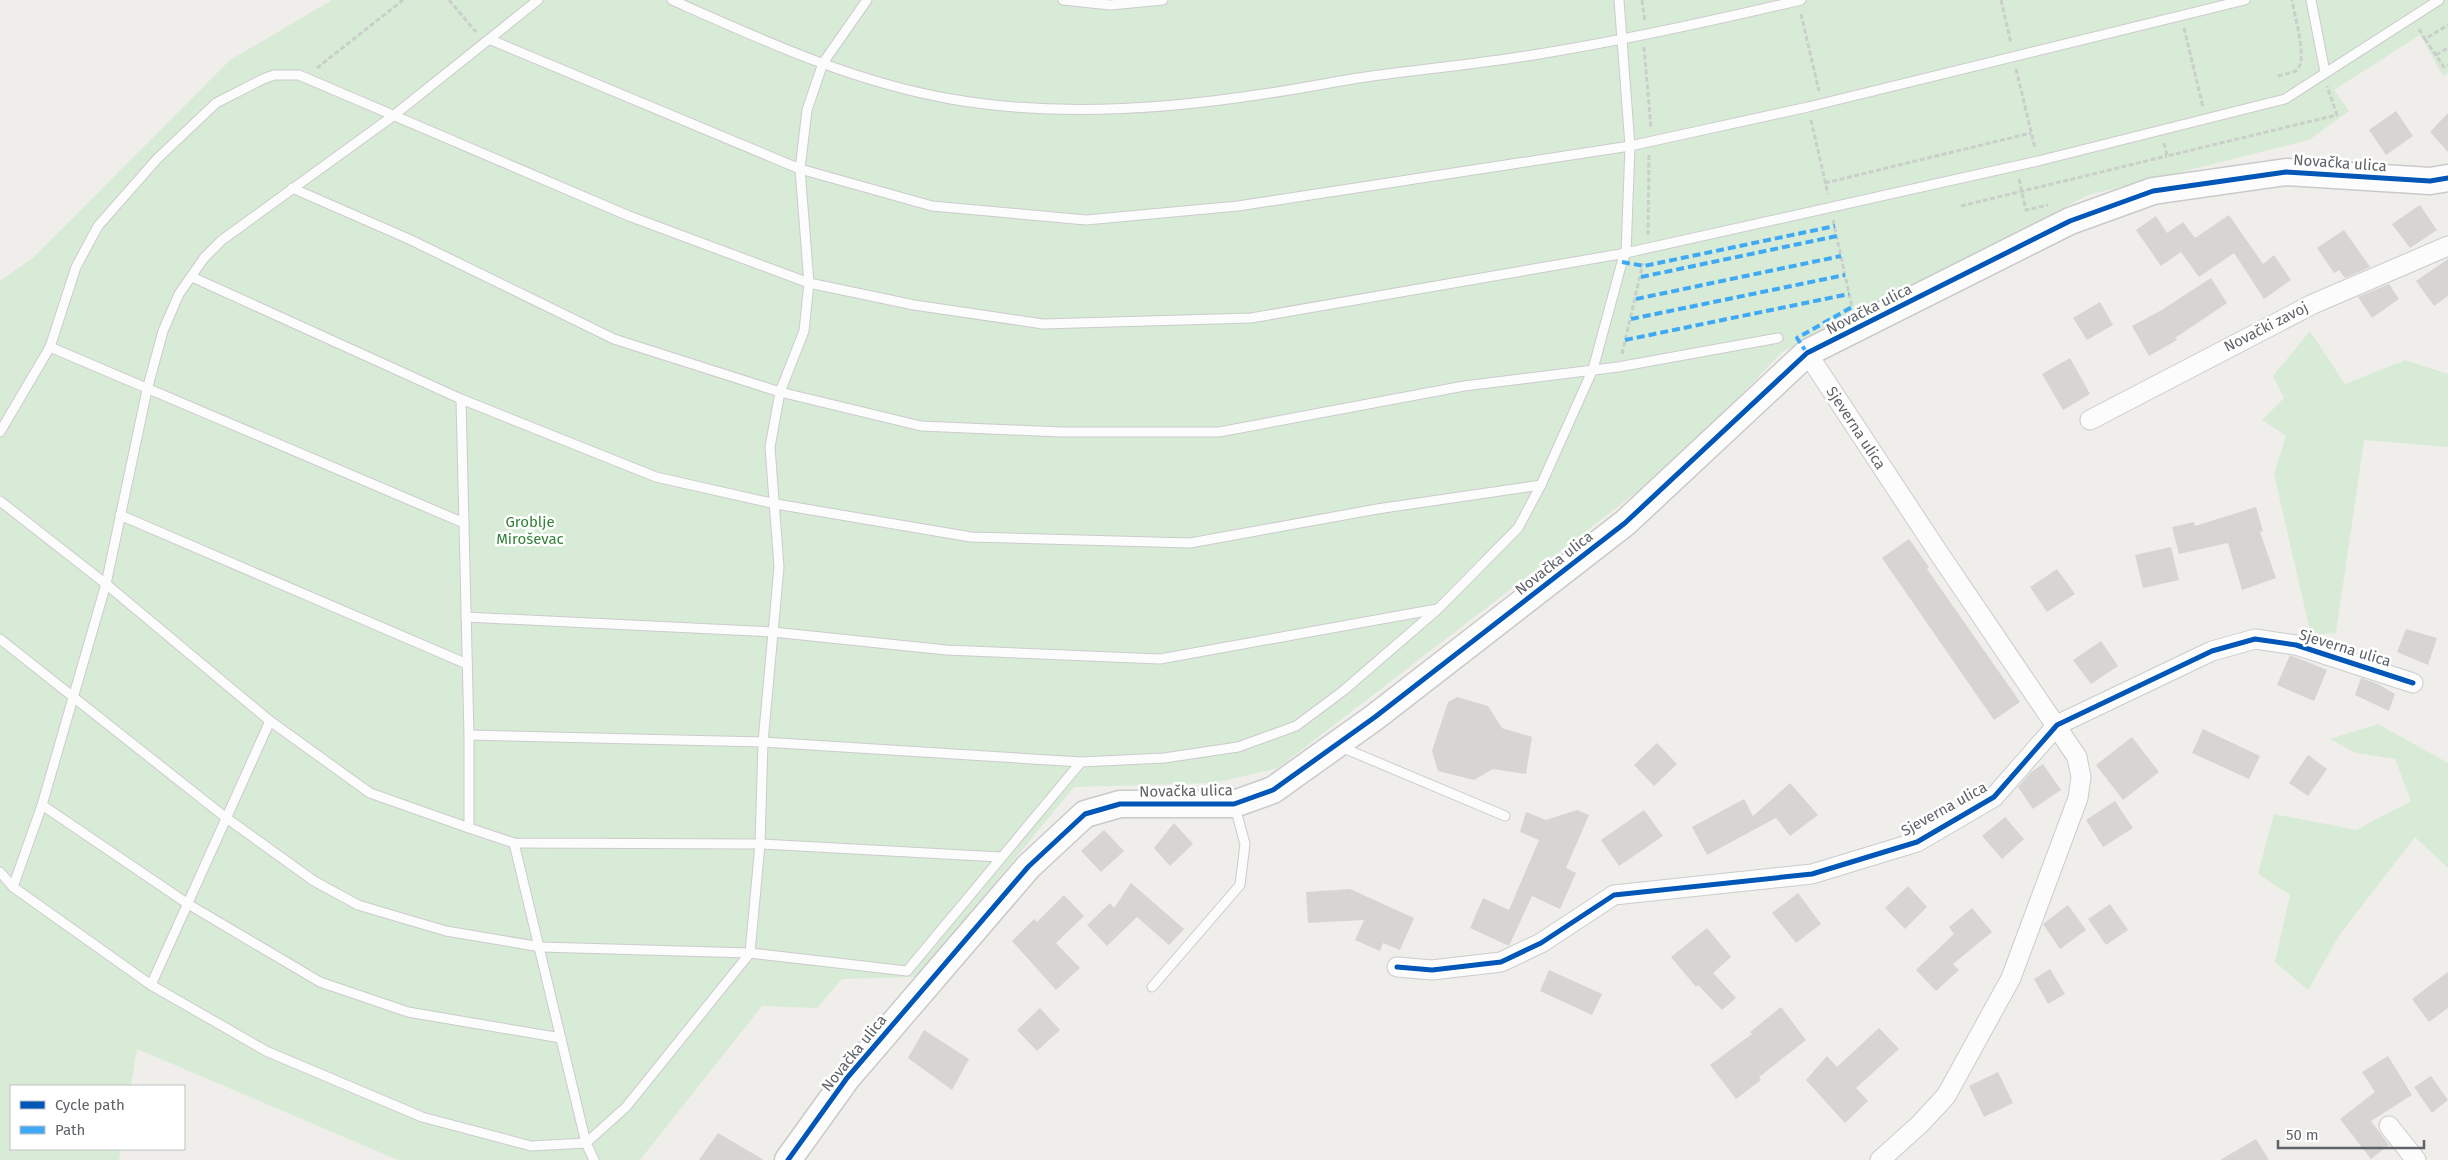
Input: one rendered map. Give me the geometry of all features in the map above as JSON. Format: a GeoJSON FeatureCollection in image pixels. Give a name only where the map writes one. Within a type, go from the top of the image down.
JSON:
{"type":"FeatureCollection","features":[{"type":"Feature","properties":{"kind":"street","name":"Novačka ulica"},"geometry":{"type":"LineString","coordinates":[[788,1160],[847,1078],[1028,867],[1085,814],[1120,804],[1234,804],[1273,790],[1382,712],[1625,524],[1807,354],[2070,221],[2153,191],[2286,172],[2430,181],[2448,178]]}},
{"type":"Feature","properties":{"kind":"street","name":"Novački zavoj"},"geometry":{"type":"LineString","coordinates":[[2090,420],[2313,304],[2448,246]]}},
{"type":"Feature","properties":{"kind":"street","name":"Sjeverna ulica"},"geometry":{"type":"LineString","coordinates":[[1807,354],[2057,725],[2077,757],[2081,777],[2078,798],[2011,978],[1946,1096],[1920,1124],[1880,1160]]}},
{"type":"Feature","properties":{"kind":"street","name":"Sjeverna ulica"},"geometry":{"type":"LineString","coordinates":[[1397,967],[1432,970],[1501,962],[1541,944],[1614,895],[1812,874],[1917,842],[1994,797],[2057,725],[2212,651],[2256,639],[2296,645],[2413,683]]}},
{"type":"Feature","properties":{"kind":"street"},"geometry":{"type":"LineString","coordinates":[[2389,1126],[2416,1160]]}},
{"type":"Feature","properties":{"kind":"lane"},"geometry":{"type":"LineString","coordinates":[[13,887],[42,805],[106,584],[148,390],[163,331],[179,294],[204,258],[222,240],[393,116],[489,42],[538,0]]}},
{"type":"Feature","properties":{"kind":"lane"},"geometry":{"type":"LineString","coordinates":[[672,0],[823,63],[876,82],[950,99],[998,106],[1074,109],[1123,108],[1260,95],[1369,77],[1543,54],[1622,39],[1800,0]]}},
{"type":"Feature","properties":{"kind":"lane"},"geometry":{"type":"LineString","coordinates":[[0,872],[13,887],[151,985],[266,1051],[422,1117],[531,1146],[586,1143],[626,1107],[750,953],[760,844],[763,742],[780,567],[770,447],[780,392],[804,331],[809,283],[800,169],[808,110],[823,63],[868,0]]}},
{"type":"Feature","properties":{"kind":"lane"},"geometry":{"type":"LineString","coordinates":[[1063,0],[1110,5],[1163,0]]}},
{"type":"Feature","properties":{"kind":"lane"},"geometry":{"type":"LineString","coordinates":[[469,735],[763,742],[1081,762],[1164,758],[1238,747],[1296,726],[1343,691],[1438,609],[1518,528],[1541,485],[1593,369],[1622,262],[1626,254],[1630,146],[1619,0]]}},
{"type":"Feature","properties":{"kind":"lane"},"geometry":{"type":"LineString","coordinates":[[489,42],[800,169],[932,206],[1086,220],[1238,206],[1630,146],[1822,104],[2014,56],[2182,17],[2244,0]]}},
{"type":"Feature","properties":{"kind":"lane"},"geometry":{"type":"LineString","coordinates":[[2311,0],[2324,73]]}},
{"type":"Feature","properties":{"kind":"lane"},"geometry":{"type":"LineString","coordinates":[[0,432],[50,347],[76,267],[98,226],[157,159],[216,103],[274,75],[299,74],[629,216],[809,283],[914,305],[1043,324],[1250,318],[1626,254],[2038,161],[2285,99],[2440,0]]}},
{"type":"Feature","properties":{"kind":"lane"},"geometry":{"type":"LineString","coordinates":[[292,188],[411,240],[614,339],[780,392],[921,426],[1061,432],[1219,432],[1464,386],[1593,369],[1618,368],[1778,338]]}},
{"type":"Feature","properties":{"kind":"lane"},"geometry":{"type":"LineString","coordinates":[[192,276],[461,399],[656,476],[776,504],[971,537],[1190,543],[1377,509],[1541,485]]}},
{"type":"Feature","properties":{"kind":"lane"},"geometry":{"type":"LineString","coordinates":[[50,347],[464,523]]}},
{"type":"Feature","properties":{"kind":"lane"},"geometry":{"type":"LineString","coordinates":[[461,399],[469,735],[469,828]]}},
{"type":"Feature","properties":{"kind":"lane"},"geometry":{"type":"LineString","coordinates":[[0,501],[106,584],[270,721],[370,793],[514,843],[760,844],[1000,858]]}},
{"type":"Feature","properties":{"kind":"lane"},"geometry":{"type":"LineString","coordinates":[[120,514],[467,664]]}},
{"type":"Feature","properties":{"kind":"lane"},"geometry":{"type":"LineString","coordinates":[[466,617],[773,632],[946,650],[1160,659],[1438,609]]}},
{"type":"Feature","properties":{"kind":"lane"},"geometry":{"type":"LineString","coordinates":[[0,639],[225,817],[314,881],[358,905],[446,931],[541,947],[750,953],[907,971],[1081,762]]}},
{"type":"Feature","properties":{"kind":"lane"},"geometry":{"type":"LineString","coordinates":[[151,985],[225,817],[270,721]]}},
{"type":"Feature","properties":{"kind":"lane"},"geometry":{"type":"LineString","coordinates":[[1336,745],[1505,816]]}},
{"type":"Feature","properties":{"kind":"lane"},"geometry":{"type":"LineString","coordinates":[[1152,987],[1240,885],[1245,844],[1234,804]]}},
{"type":"Feature","properties":{"kind":"lane"},"geometry":{"type":"LineString","coordinates":[[42,805],[188,904],[320,982],[408,1012],[561,1038]]}},
{"type":"Feature","properties":{"kind":"lane"},"geometry":{"type":"LineString","coordinates":[[514,843],[541,947],[586,1143],[594,1160]]}},
{"type":"Feature","properties":{"kind":"path"},"geometry":{"type":"LineString","coordinates":[[304,77],[402,0]]}},
{"type":"Feature","properties":{"kind":"path"},"geometry":{"type":"LineString","coordinates":[[449,0],[489,42]]}},
{"type":"Feature","properties":{"kind":"path"},"geometry":{"type":"LineString","coordinates":[[1800,0],[1822,104]]}},
{"type":"Feature","properties":{"kind":"path"},"geometry":{"type":"LineString","coordinates":[[2001,0],[2038,161]]}},
{"type":"Feature","properties":{"kind":"path"},"geometry":{"type":"LineString","coordinates":[[2278,76],[2296,71],[2299,68],[2302,55],[2292,0]]}},
{"type":"Feature","properties":{"kind":"path"},"geometry":{"type":"LineString","coordinates":[[2182,17],[2206,120]]}},
{"type":"Feature","properties":{"kind":"path"},"geometry":{"type":"LineString","coordinates":[[2411,18],[2444,68],[2448,65]]}},
{"type":"Feature","properties":{"kind":"path"},"geometry":{"type":"LineString","coordinates":[[2425,40],[2448,25]]}},
{"type":"Feature","properties":{"kind":"path"},"geometry":{"type":"LineString","coordinates":[[2436,56],[2448,48]]}},
{"type":"Feature","properties":{"kind":"path"},"geometry":{"type":"LineString","coordinates":[[1961,206],[2337,115],[2324,73]]}},
{"type":"Feature","properties":{"kind":"path"},"geometry":{"type":"LineString","coordinates":[[2160,131],[2167,156]]}},
{"type":"Feature","properties":{"kind":"path"},"geometry":{"type":"LineString","coordinates":[[1825,183],[2031,134]]}},
{"type":"Feature","properties":{"kind":"path"},"geometry":{"type":"LineString","coordinates":[[2016,166],[2026,210],[2056,203]]}},
{"type":"Feature","properties":{"kind":"green space","name":"Groblje Miroševac"},"geometry":{"type":"Polygon","coordinates":[[[332,0],[2448,0],[2448,73],[2443,76],[2420,35],[2334,90],[2349,111],[2309,140],[2088,195],[1782,352],[1681,458],[1278,768],[1214,783],[1074,787],[917,977],[842,979],[817,1008],[762,1006],[640,1160],[398,1160],[137,1049],[131,1085],[10,1085],[10,1150],[121,1150],[119,1160],[0,1160],[0,281],[34,257],[230,60],[332,0]]]}},
{"type":"Feature","properties":{"kind":"green space"},"geometry":{"type":"Polygon","coordinates":[[[2310,331],[2345,384],[2405,360],[2448,374],[2448,447],[2364,440],[2336,633],[2311,635],[2274,474],[2286,436],[2262,420],[2284,398],[2273,376],[2310,331]]]}},
{"type":"Feature","properties":{"kind":"green space"},"geometry":{"type":"Polygon","coordinates":[[[2378,724],[2448,763],[2448,868],[2415,837],[2340,934],[2308,990],[2275,962],[2290,895],[2258,874],[2274,814],[2356,830],[2411,801],[2395,759],[2356,753],[2330,739],[2378,724]]]}},
{"type":"Feature","properties":{"kind":"building"},"geometry":{"type":"Polygon","coordinates":[[[2396,111],[2413,136],[2386,155],[2369,130],[2396,111]]]}},
{"type":"Feature","properties":{"kind":"building"},"geometry":{"type":"Polygon","coordinates":[[[2448,113],[2448,152],[2430,132],[2448,113]]]}},
{"type":"Feature","properties":{"kind":"building"},"geometry":{"type":"Polygon","coordinates":[[[2420,205],[2437,230],[2410,248],[2392,224],[2420,205]]]}},
{"type":"Feature","properties":{"kind":"building"},"geometry":{"type":"Polygon","coordinates":[[[2229,215],[2263,264],[2274,255],[2291,280],[2264,299],[2234,253],[2199,277],[2181,252],[2161,266],[2136,230],[2156,216],[2167,233],[2183,222],[2195,238],[2229,215]]]}},
{"type":"Feature","properties":{"kind":"building"},"geometry":{"type":"Polygon","coordinates":[[[2344,230],[2370,267],[2345,278],[2339,270],[2334,273],[2317,248],[2344,230]]]}},
{"type":"Feature","properties":{"kind":"building"},"geometry":{"type":"Polygon","coordinates":[[[2448,259],[2448,296],[2434,306],[2416,281],[2448,259]]]}},
{"type":"Feature","properties":{"kind":"building"},"geometry":{"type":"Polygon","coordinates":[[[2211,278],[2227,303],[2175,338],[2177,340],[2149,356],[2132,326],[2160,311],[2211,278]]]}},
{"type":"Feature","properties":{"kind":"building"},"geometry":{"type":"Polygon","coordinates":[[[2389,284],[2399,299],[2372,318],[2358,297],[2389,284]]]}},
{"type":"Feature","properties":{"kind":"building"},"geometry":{"type":"Polygon","coordinates":[[[2100,302],[2113,325],[2087,340],[2073,318],[2100,302]]]}},
{"type":"Feature","properties":{"kind":"building"},"geometry":{"type":"Polygon","coordinates":[[[2070,358],[2090,394],[2063,410],[2042,374],[2070,358]]]}},
{"type":"Feature","properties":{"kind":"building"},"geometry":{"type":"Polygon","coordinates":[[[2256,507],[2263,531],[2260,532],[2276,578],[2242,590],[2228,543],[2179,554],[2172,527],[2194,522],[2195,526],[2256,507]]]}},
{"type":"Feature","properties":{"kind":"building"},"geometry":{"type":"Polygon","coordinates":[[[1909,539],[1929,567],[1927,569],[2020,702],[1994,720],[1882,558],[1909,539]]]}},
{"type":"Feature","properties":{"kind":"building"},"geometry":{"type":"Polygon","coordinates":[[[2171,547],[2179,580],[2143,588],[2135,555],[2171,547]]]}},
{"type":"Feature","properties":{"kind":"building"},"geometry":{"type":"Polygon","coordinates":[[[2057,569],[2075,594],[2047,612],[2030,587],[2057,569]]]}},
{"type":"Feature","properties":{"kind":"building"},"geometry":{"type":"Polygon","coordinates":[[[2406,629],[2437,638],[2428,665],[2397,652],[2406,629]]]}},
{"type":"Feature","properties":{"kind":"building"},"geometry":{"type":"Polygon","coordinates":[[[2101,641],[2118,666],[2091,684],[2073,660],[2101,641]]]}},
{"type":"Feature","properties":{"kind":"building"},"geometry":{"type":"Polygon","coordinates":[[[2290,655],[2327,670],[2314,701],[2277,685],[2290,655]]]}},
{"type":"Feature","properties":{"kind":"building"},"geometry":{"type":"Polygon","coordinates":[[[2361,678],[2378,684],[2395,694],[2389,711],[2355,695],[2361,678]]]}},
{"type":"Feature","properties":{"kind":"building"},"geometry":{"type":"Polygon","coordinates":[[[1457,697],[1488,706],[1502,728],[1532,737],[1526,774],[1493,769],[1474,780],[1438,771],[1432,751],[1448,702],[1457,697]]]}},
{"type":"Feature","properties":{"kind":"building"},"geometry":{"type":"Polygon","coordinates":[[[2203,729],[2260,756],[2249,779],[2192,753],[2203,729]]]}},
{"type":"Feature","properties":{"kind":"building"},"geometry":{"type":"Polygon","coordinates":[[[2132,737],[2159,772],[2123,800],[2096,765],[2132,737]]]}},
{"type":"Feature","properties":{"kind":"building"},"geometry":{"type":"Polygon","coordinates":[[[1657,743],[1677,764],[1654,786],[1634,765],[1657,743]]]}},
{"type":"Feature","properties":{"kind":"building"},"geometry":{"type":"Polygon","coordinates":[[[2308,755],[2327,769],[2308,796],[2289,783],[2308,755]]]}},
{"type":"Feature","properties":{"kind":"building"},"geometry":{"type":"Polygon","coordinates":[[[2043,764],[2061,790],[2033,809],[2018,787],[2031,772],[2043,764]]]}},
{"type":"Feature","properties":{"kind":"building"},"geometry":{"type":"Polygon","coordinates":[[[1790,783],[1818,815],[1790,836],[1776,818],[1707,855],[1692,827],[1744,799],[1753,816],[1790,783]]]}},
{"type":"Feature","properties":{"kind":"building"},"geometry":{"type":"Polygon","coordinates":[[[2115,801],[2133,828],[2103,847],[2086,820],[2115,801]]]}},
{"type":"Feature","properties":{"kind":"building"},"geometry":{"type":"Polygon","coordinates":[[[1577,810],[1589,815],[1566,868],[1576,873],[1560,909],[1532,896],[1509,946],[1470,928],[1483,898],[1509,910],[1539,840],[1520,832],[1526,812],[1546,820],[1577,810]]]}},
{"type":"Feature","properties":{"kind":"building"},"geometry":{"type":"Polygon","coordinates":[[[1644,810],[1663,836],[1619,866],[1601,840],[1644,810]]]}},
{"type":"Feature","properties":{"kind":"building"},"geometry":{"type":"Polygon","coordinates":[[[2005,817],[2024,839],[2002,859],[1982,836],[2005,817]]]}},
{"type":"Feature","properties":{"kind":"building"},"geometry":{"type":"Polygon","coordinates":[[[1174,823],[1193,844],[1170,866],[1154,848],[1174,823]]]}},
{"type":"Feature","properties":{"kind":"building"},"geometry":{"type":"Polygon","coordinates":[[[1104,830],[1124,851],[1101,872],[1081,851],[1104,830]]]}},
{"type":"Feature","properties":{"kind":"building"},"geometry":{"type":"Polygon","coordinates":[[[1131,883],[1184,929],[1169,945],[1137,917],[1107,946],[1087,925],[1110,903],[1114,908],[1131,883]]]}},
{"type":"Feature","properties":{"kind":"building"},"geometry":{"type":"Polygon","coordinates":[[[1908,886],[1927,907],[1905,929],[1885,908],[1908,886]]]}},
{"type":"Feature","properties":{"kind":"building"},"geometry":{"type":"Polygon","coordinates":[[[1350,889],[1414,918],[1400,950],[1383,943],[1380,951],[1355,940],[1364,920],[1308,923],[1306,892],[1350,889]]]}},
{"type":"Feature","properties":{"kind":"building"},"geometry":{"type":"Polygon","coordinates":[[[1798,893],[1821,924],[1796,943],[1772,913],[1798,893]]]}},
{"type":"Feature","properties":{"kind":"building"},"geometry":{"type":"Polygon","coordinates":[[[1064,895],[1084,916],[1056,943],[1080,968],[1056,990],[1012,941],[1034,919],[1037,922],[1064,895]]]}},
{"type":"Feature","properties":{"kind":"building"},"geometry":{"type":"Polygon","coordinates":[[[2110,904],[2128,930],[2106,945],[2088,919],[2110,904]]]}},
{"type":"Feature","properties":{"kind":"building"},"geometry":{"type":"Polygon","coordinates":[[[2068,905],[2086,930],[2060,949],[2043,924],[2068,905]]]}},
{"type":"Feature","properties":{"kind":"building"},"geometry":{"type":"Polygon","coordinates":[[[1972,908],[1992,932],[1953,964],[1959,970],[1936,991],[1916,970],[1954,934],[1949,927],[1972,908]]]}},
{"type":"Feature","properties":{"kind":"building"},"geometry":{"type":"Polygon","coordinates":[[[1707,928],[1731,957],[1713,973],[1736,998],[1722,1010],[1698,985],[1696,987],[1671,957],[1707,928]]]}},
{"type":"Feature","properties":{"kind":"building"},"geometry":{"type":"Polygon","coordinates":[[[2050,969],[2065,994],[2048,1004],[2034,979],[2050,969]]]}},
{"type":"Feature","properties":{"kind":"building"},"geometry":{"type":"Polygon","coordinates":[[[1549,970],[1602,994],[1592,1015],[1540,991],[1549,970]]]}},
{"type":"Feature","properties":{"kind":"building"},"geometry":{"type":"Polygon","coordinates":[[[2448,972],[2448,1008],[2429,1022],[2412,999],[2448,972]]]}},
{"type":"Feature","properties":{"kind":"building"},"geometry":{"type":"Polygon","coordinates":[[[1781,1007],[1806,1040],[1759,1077],[1761,1080],[1736,1099],[1710,1065],[1752,1034],[1750,1032],[1781,1007]]]}},
{"type":"Feature","properties":{"kind":"building"},"geometry":{"type":"Polygon","coordinates":[[[1040,1008],[1060,1030],[1037,1051],[1017,1030],[1040,1008]]]}},
{"type":"Feature","properties":{"kind":"building"},"geometry":{"type":"Polygon","coordinates":[[[1879,1028],[1899,1049],[1856,1088],[1868,1101],[1845,1123],[1806,1080],[1827,1056],[1837,1067],[1879,1028]]]}},
{"type":"Feature","properties":{"kind":"building"},"geometry":{"type":"Polygon","coordinates":[[[924,1030],[969,1059],[952,1090],[908,1058],[924,1030]]]}},
{"type":"Feature","properties":{"kind":"building"},"geometry":{"type":"Polygon","coordinates":[[[2388,1056],[2412,1095],[2371,1121],[2389,1145],[2371,1159],[2340,1119],[2375,1092],[2362,1072],[2388,1056]]]}},
{"type":"Feature","properties":{"kind":"building"},"geometry":{"type":"Polygon","coordinates":[[[1998,1072],[2013,1103],[1984,1117],[1969,1086],[1998,1072]]]}},
{"type":"Feature","properties":{"kind":"building"},"geometry":{"type":"Polygon","coordinates":[[[2431,1076],[2448,1100],[2432,1113],[2414,1087],[2431,1076]]]}},
{"type":"Feature","properties":{"kind":"building"},"geometry":{"type":"Polygon","coordinates":[[[718,1133],[764,1160],[699,1160],[718,1133]]]}},
{"type":"Feature","properties":{"kind":"building"},"geometry":{"type":"Polygon","coordinates":[[[2256,1139],[2269,1160],[2220,1160],[2256,1139]]]}},
{"type":"Feature","properties":{"kind":"marked path"},"geometry":{"type":"LineString","coordinates":[[1622,262],[1644,266],[1835,226]]}},
{"type":"Feature","properties":{"kind":"marked path"},"geometry":{"type":"LineString","coordinates":[[1641,277],[1837,236]]}},
{"type":"Feature","properties":{"kind":"marked path"},"geometry":{"type":"LineString","coordinates":[[1636,299],[1841,256]]}},
{"type":"Feature","properties":{"kind":"marked path"},"geometry":{"type":"LineString","coordinates":[[1631,319],[1845,275]]}},
{"type":"Feature","properties":{"kind":"marked path"},"geometry":{"type":"LineString","coordinates":[[1625,340],[1849,294]]}},
{"type":"Feature","properties":{"kind":"marked path"},"geometry":{"type":"LineString","coordinates":[[1807,353],[1797,338],[1852,307]]}},
{"type":"Feature","properties":{"kind":"cycle path"},"geometry":{"type":"LineString","coordinates":[[788,1160],[847,1078],[1028,867],[1085,814],[1120,804],[1234,804],[1273,790],[1375,717],[1625,523],[1807,353],[2070,221],[2153,191],[2286,172],[2430,181],[2448,178]]}},
{"type":"Feature","properties":{"kind":"cycle path"},"geometry":{"type":"LineString","coordinates":[[1397,967],[1432,970],[1501,962],[1541,943],[1614,895],[1812,874],[1917,842],[1994,797],[2057,725],[2212,651],[2255,639],[2296,645],[2413,683]]}}]}
